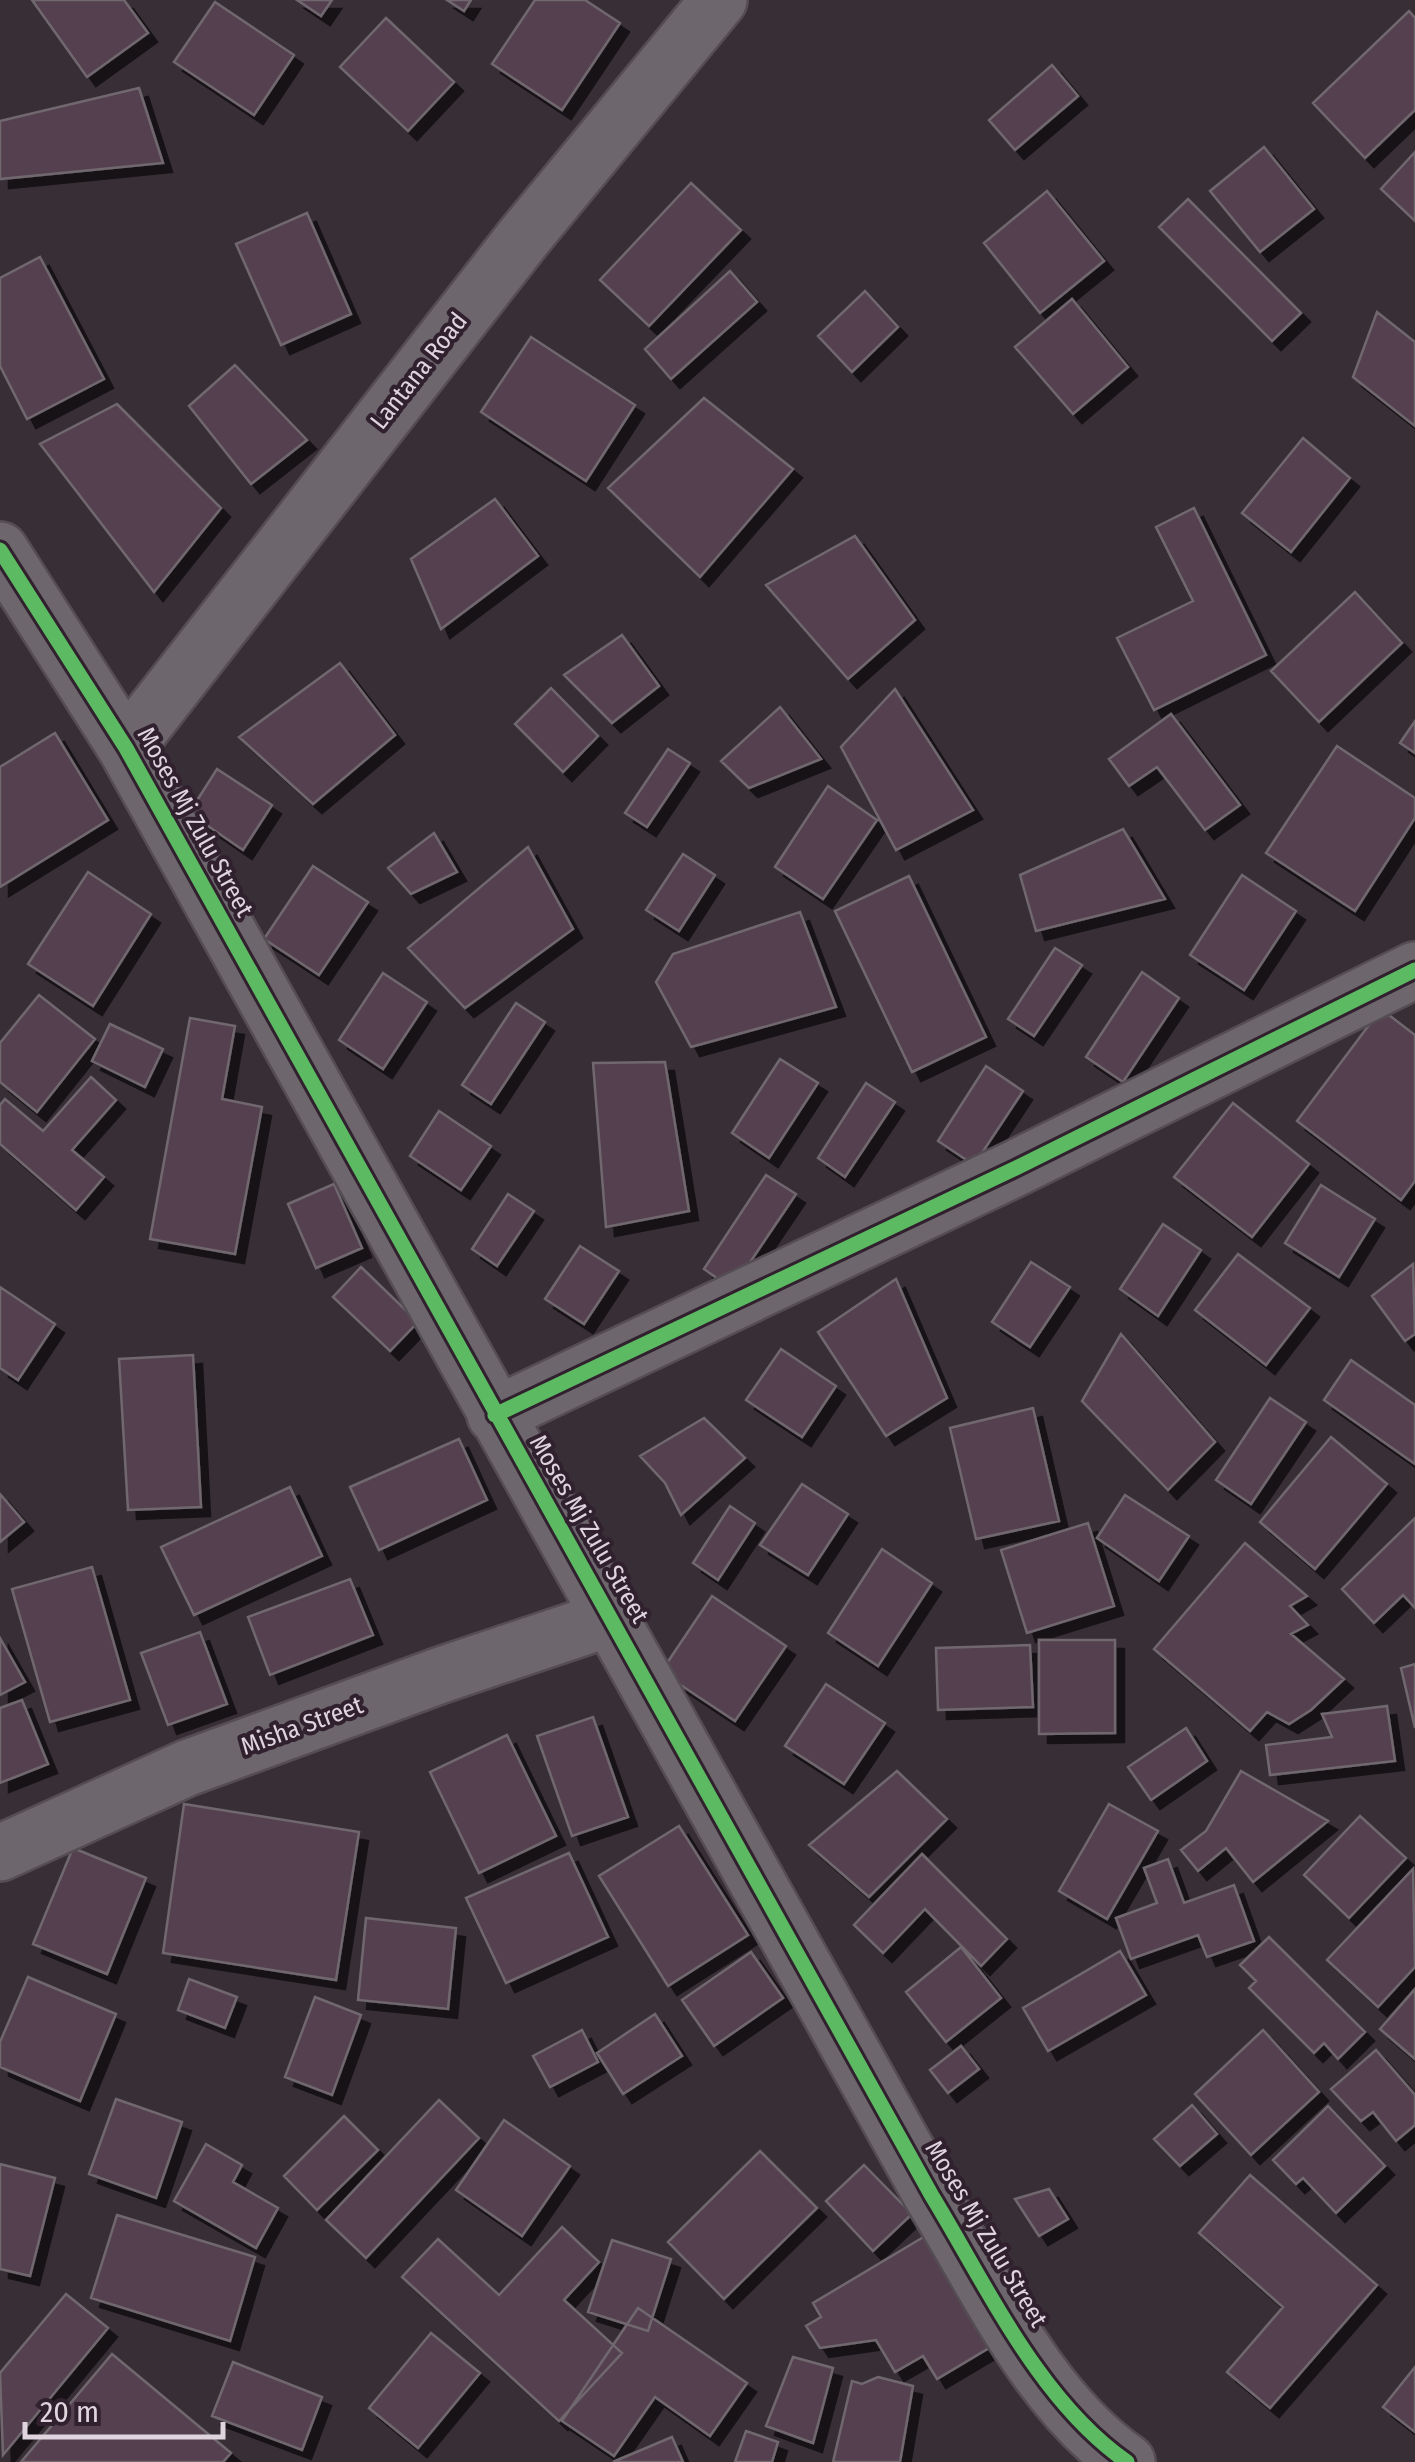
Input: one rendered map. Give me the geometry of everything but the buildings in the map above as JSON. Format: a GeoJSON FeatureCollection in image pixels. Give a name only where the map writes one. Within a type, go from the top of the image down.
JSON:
{"type":"FeatureCollection","features":[{"type":"Feature","properties":{"kind":"street","name":"Lantana Road"},"geometry":{"type":"LineString","coordinates":[[126,748],[524,237],[719,0]]}},
{"type":"Feature","properties":{"kind":"street","name":"Moses Mj Zulu Street"},"geometry":{"type":"LineString","coordinates":[[0,550],[126,748],[932,2196],[1040,2375],[1100,2443],[1127,2462]]}},
{"type":"Feature","properties":{"kind":"street"},"geometry":{"type":"LineString","coordinates":[[495,1415],[998,1177],[1415,970]]}},
{"type":"Feature","properties":{"kind":"street","name":"Misha Street"},"geometry":{"type":"LineString","coordinates":[[0,1853],[188,1768],[444,1674],[611,1618]]}},
{"type":"Feature","properties":{"kind":"cycle path"},"geometry":{"type":"LineString","coordinates":[[0,550],[126,748],[995,2304],[1067,2407],[1127,2462]]}},
{"type":"Feature","properties":{"kind":"cycle path"},"geometry":{"type":"LineString","coordinates":[[495,1415],[1016,1168],[1415,970]]}}]}
